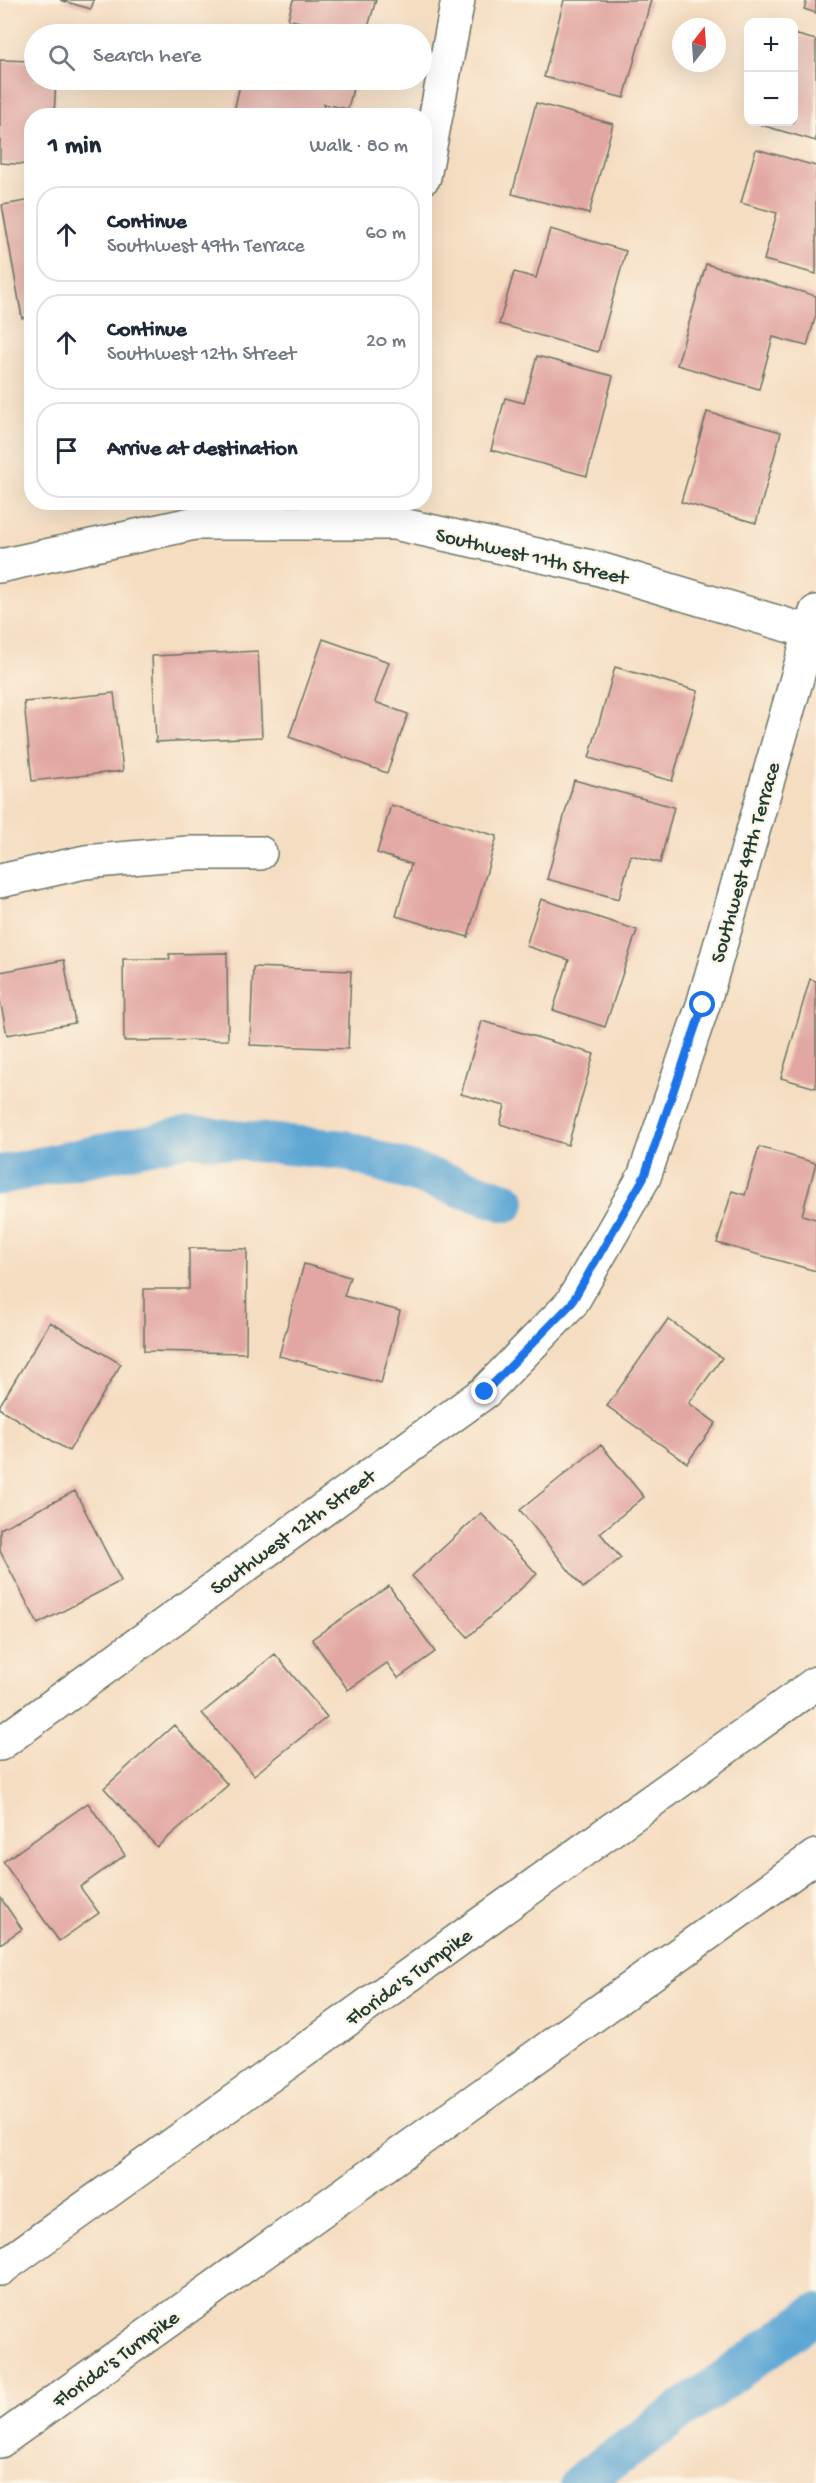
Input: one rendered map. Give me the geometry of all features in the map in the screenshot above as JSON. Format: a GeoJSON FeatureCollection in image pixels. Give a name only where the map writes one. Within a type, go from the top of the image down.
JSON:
{"type":"FeatureCollection","features":[{"type":"Feature","properties":{"kind":"main road"},"geometry":{"type":"LineString","coordinates":[[432,135],[458,0]]}},
{"type":"Feature","properties":{"kind":"main road","name":"Southwest 11th Street"},"geometry":{"type":"LineString","coordinates":[[0,566],[195,523],[395,513],[596,568],[813,622]]}},
{"type":"Feature","properties":{"kind":"main road","name":"Southwest 49th Terrace"},"geometry":{"type":"LineString","coordinates":[[571,1304],[644,1177],[703,1005],[813,622]]}},
{"type":"Feature","properties":{"kind":"main road"},"geometry":{"type":"LineString","coordinates":[[0,881],[85,862],[188,853],[260,853]]}},
{"type":"Feature","properties":{"kind":"main road","name":"Southwest 12th Street"},"geometry":{"type":"LineString","coordinates":[[0,1743],[485,1392],[571,1304]]}},
{"type":"Feature","properties":{"kind":"main road","name":"Florida's Turnpike"},"geometry":{"type":"LineString","coordinates":[[0,2270],[816,1683]]}},
{"type":"Feature","properties":{"kind":"main road","name":"Florida's Turnpike"},"geometry":{"type":"LineString","coordinates":[[0,2441],[816,1856]]}},
{"type":"Feature","properties":{"kind":"building"},"geometry":{"type":"Polygon","coordinates":[[[60,0],[94,0],[91,9],[60,0]]]}},
{"type":"Feature","properties":{"kind":"building"},"geometry":{"type":"Polygon","coordinates":[[[293,0],[376,0],[369,24],[307,24],[288,19],[293,0]]]}},
{"type":"Feature","properties":{"kind":"building"},"geometry":{"type":"Polygon","coordinates":[[[564,0],[651,0],[624,98],[544,77],[564,0]]]}},
{"type":"Feature","properties":{"kind":"building"},"geometry":{"type":"Polygon","coordinates":[[[807,0],[816,0],[816,13],[804,9],[807,0]]]}},
{"type":"Feature","properties":{"kind":"building"},"geometry":{"type":"Polygon","coordinates":[[[798,35],[816,40],[816,141],[764,126],[798,126],[798,35]]]}},
{"type":"Feature","properties":{"kind":"building"},"geometry":{"type":"Polygon","coordinates":[[[0,60],[24,61],[24,90],[55,90],[54,108],[24,108],[24,164],[0,163],[0,60]]]}},
{"type":"Feature","properties":{"kind":"building"},"geometry":{"type":"Polygon","coordinates":[[[239,90],[353,90],[348,108],[324,104],[323,108],[235,108],[239,90]]]}},
{"type":"Feature","properties":{"kind":"building"},"geometry":{"type":"Polygon","coordinates":[[[536,103],[613,124],[589,214],[512,194],[536,103]]]}},
{"type":"Feature","properties":{"kind":"building"},"geometry":{"type":"Polygon","coordinates":[[[756,149],[816,166],[816,274],[764,260],[777,213],[741,203],[756,149]]]}},
{"type":"Feature","properties":{"kind":"building"},"geometry":{"type":"Polygon","coordinates":[[[24,201],[24,318],[22,318],[2,205],[24,201]]]}},
{"type":"Feature","properties":{"kind":"building"},"geometry":{"type":"Polygon","coordinates":[[[550,229],[626,251],[598,352],[499,324],[514,272],[536,278],[550,229]]]}},
{"type":"Feature","properties":{"kind":"building"},"geometry":{"type":"Polygon","coordinates":[[[706,264],[816,296],[816,315],[807,346],[773,337],[759,389],[677,365],[706,264]]]}},
{"type":"Feature","properties":{"kind":"building"},"geometry":{"type":"Polygon","coordinates":[[[537,356],[613,376],[587,476],[491,450],[505,398],[524,403],[537,356]]]}},
{"type":"Feature","properties":{"kind":"building"},"geometry":{"type":"Polygon","coordinates":[[[707,412],[781,432],[756,523],[681,502],[707,412]]]}},
{"type":"Feature","properties":{"kind":"building"},"geometry":{"type":"Polygon","coordinates":[[[323,639],[389,662],[375,702],[408,714],[387,773],[289,737],[323,639]]]}},
{"type":"Feature","properties":{"kind":"building"},"geometry":{"type":"Polygon","coordinates":[[[258,651],[262,737],[156,742],[152,656],[258,651]]]}},
{"type":"Feature","properties":{"kind":"building"},"geometry":{"type":"Polygon","coordinates":[[[615,667],[698,691],[672,781],[589,758],[615,667]]]}},
{"type":"Feature","properties":{"kind":"building"},"geometry":{"type":"Polygon","coordinates":[[[114,693],[123,771],[32,781],[24,702],[114,693]]]}},
{"type":"Feature","properties":{"kind":"building"},"geometry":{"type":"Polygon","coordinates":[[[574,780],[674,807],[660,863],[631,855],[619,899],[547,879],[574,780]]]}},
{"type":"Feature","properties":{"kind":"building"},"geometry":{"type":"Polygon","coordinates":[[[391,805],[497,836],[468,937],[396,916],[411,864],[377,853],[391,805]]]}},
{"type":"Feature","properties":{"kind":"building"},"geometry":{"type":"Polygon","coordinates":[[[541,899],[637,930],[605,1027],[553,1010],[569,960],[526,946],[541,899]]]}},
{"type":"Feature","properties":{"kind":"building"},"geometry":{"type":"Polygon","coordinates":[[[227,953],[228,1040],[124,1041],[123,959],[170,959],[169,954],[227,953]]]}},
{"type":"Feature","properties":{"kind":"building"},"geometry":{"type":"Polygon","coordinates":[[[64,960],[75,1023],[7,1035],[0,1000],[0,972],[64,960]]]}},
{"type":"Feature","properties":{"kind":"building"},"geometry":{"type":"Polygon","coordinates":[[[253,967],[351,971],[348,1049],[250,1045],[253,967]]]}},
{"type":"Feature","properties":{"kind":"building"},"geometry":{"type":"Polygon","coordinates":[[[810,979],[816,981],[816,1088],[781,1078],[810,979]]]}},
{"type":"Feature","properties":{"kind":"building"},"geometry":{"type":"Polygon","coordinates":[[[482,1021],[594,1054],[568,1145],[500,1124],[505,1106],[461,1094],[482,1021]]]}},
{"type":"Feature","properties":{"kind":"building"},"geometry":{"type":"Polygon","coordinates":[[[759,1147],[816,1163],[802,1215],[816,1219],[816,1271],[717,1243],[732,1191],[745,1195],[759,1147]]]}},
{"type":"Feature","properties":{"kind":"building"},"geometry":{"type":"Polygon","coordinates":[[[189,1248],[247,1249],[246,1353],[144,1351],[144,1289],[189,1289],[189,1248]]]}},
{"type":"Feature","properties":{"kind":"building"},"geometry":{"type":"Polygon","coordinates":[[[304,1264],[350,1277],[344,1296],[400,1311],[381,1383],[279,1356],[304,1264]]]}},
{"type":"Feature","properties":{"kind":"building"},"geometry":{"type":"Polygon","coordinates":[[[668,1319],[722,1358],[689,1403],[716,1423],[687,1463],[607,1406],[668,1319]]]}},
{"type":"Feature","properties":{"kind":"building"},"geometry":{"type":"Polygon","coordinates":[[[50,1322],[121,1364],[69,1451],[0,1409],[0,1405],[50,1322]]]}},
{"type":"Feature","properties":{"kind":"building"},"geometry":{"type":"Polygon","coordinates":[[[601,1445],[644,1497],[600,1533],[621,1558],[583,1588],[520,1510],[601,1445]]]}},
{"type":"Feature","properties":{"kind":"building"},"geometry":{"type":"Polygon","coordinates":[[[75,1491],[121,1581],[38,1624],[0,1551],[0,1529],[75,1491]]]}},
{"type":"Feature","properties":{"kind":"building"},"geometry":{"type":"Polygon","coordinates":[[[481,1513],[537,1574],[468,1637],[412,1576],[481,1513]]]}},
{"type":"Feature","properties":{"kind":"building"},"geometry":{"type":"Polygon","coordinates":[[[389,1586],[435,1652],[398,1678],[387,1663],[348,1690],[312,1639],[389,1586]]]}},
{"type":"Feature","properties":{"kind":"building"},"geometry":{"type":"Polygon","coordinates":[[[275,1654],[327,1717],[254,1775],[202,1713],[275,1654]]]}},
{"type":"Feature","properties":{"kind":"building"},"geometry":{"type":"Polygon","coordinates":[[[174,1725],[228,1785],[157,1847],[104,1788],[174,1725]]]}},
{"type":"Feature","properties":{"kind":"building"},"geometry":{"type":"Polygon","coordinates":[[[88,1803],[125,1855],[80,1887],[99,1913],[59,1941],[3,1862],[88,1803]]]}},
{"type":"Feature","properties":{"kind":"building"},"geometry":{"type":"Polygon","coordinates":[[[0,1897],[22,1929],[0,1944],[0,1897]]]}},
{"type":"Feature","properties":{"kind":"waterway"},"geometry":{"type":"LineString","coordinates":[[0,1175],[189,1136],[344,1150],[506,1202]]}},
{"type":"Feature","properties":{"kind":"waterway"},"geometry":{"type":"LineString","coordinates":[[580,2483],[816,2314]]}},
{"type":"Feature","properties":{"kind":"route"},"geometry":{"type":"LineString","coordinates":[[485,1392],[571,1304],[644,1177],[703,1005]]}}]}
